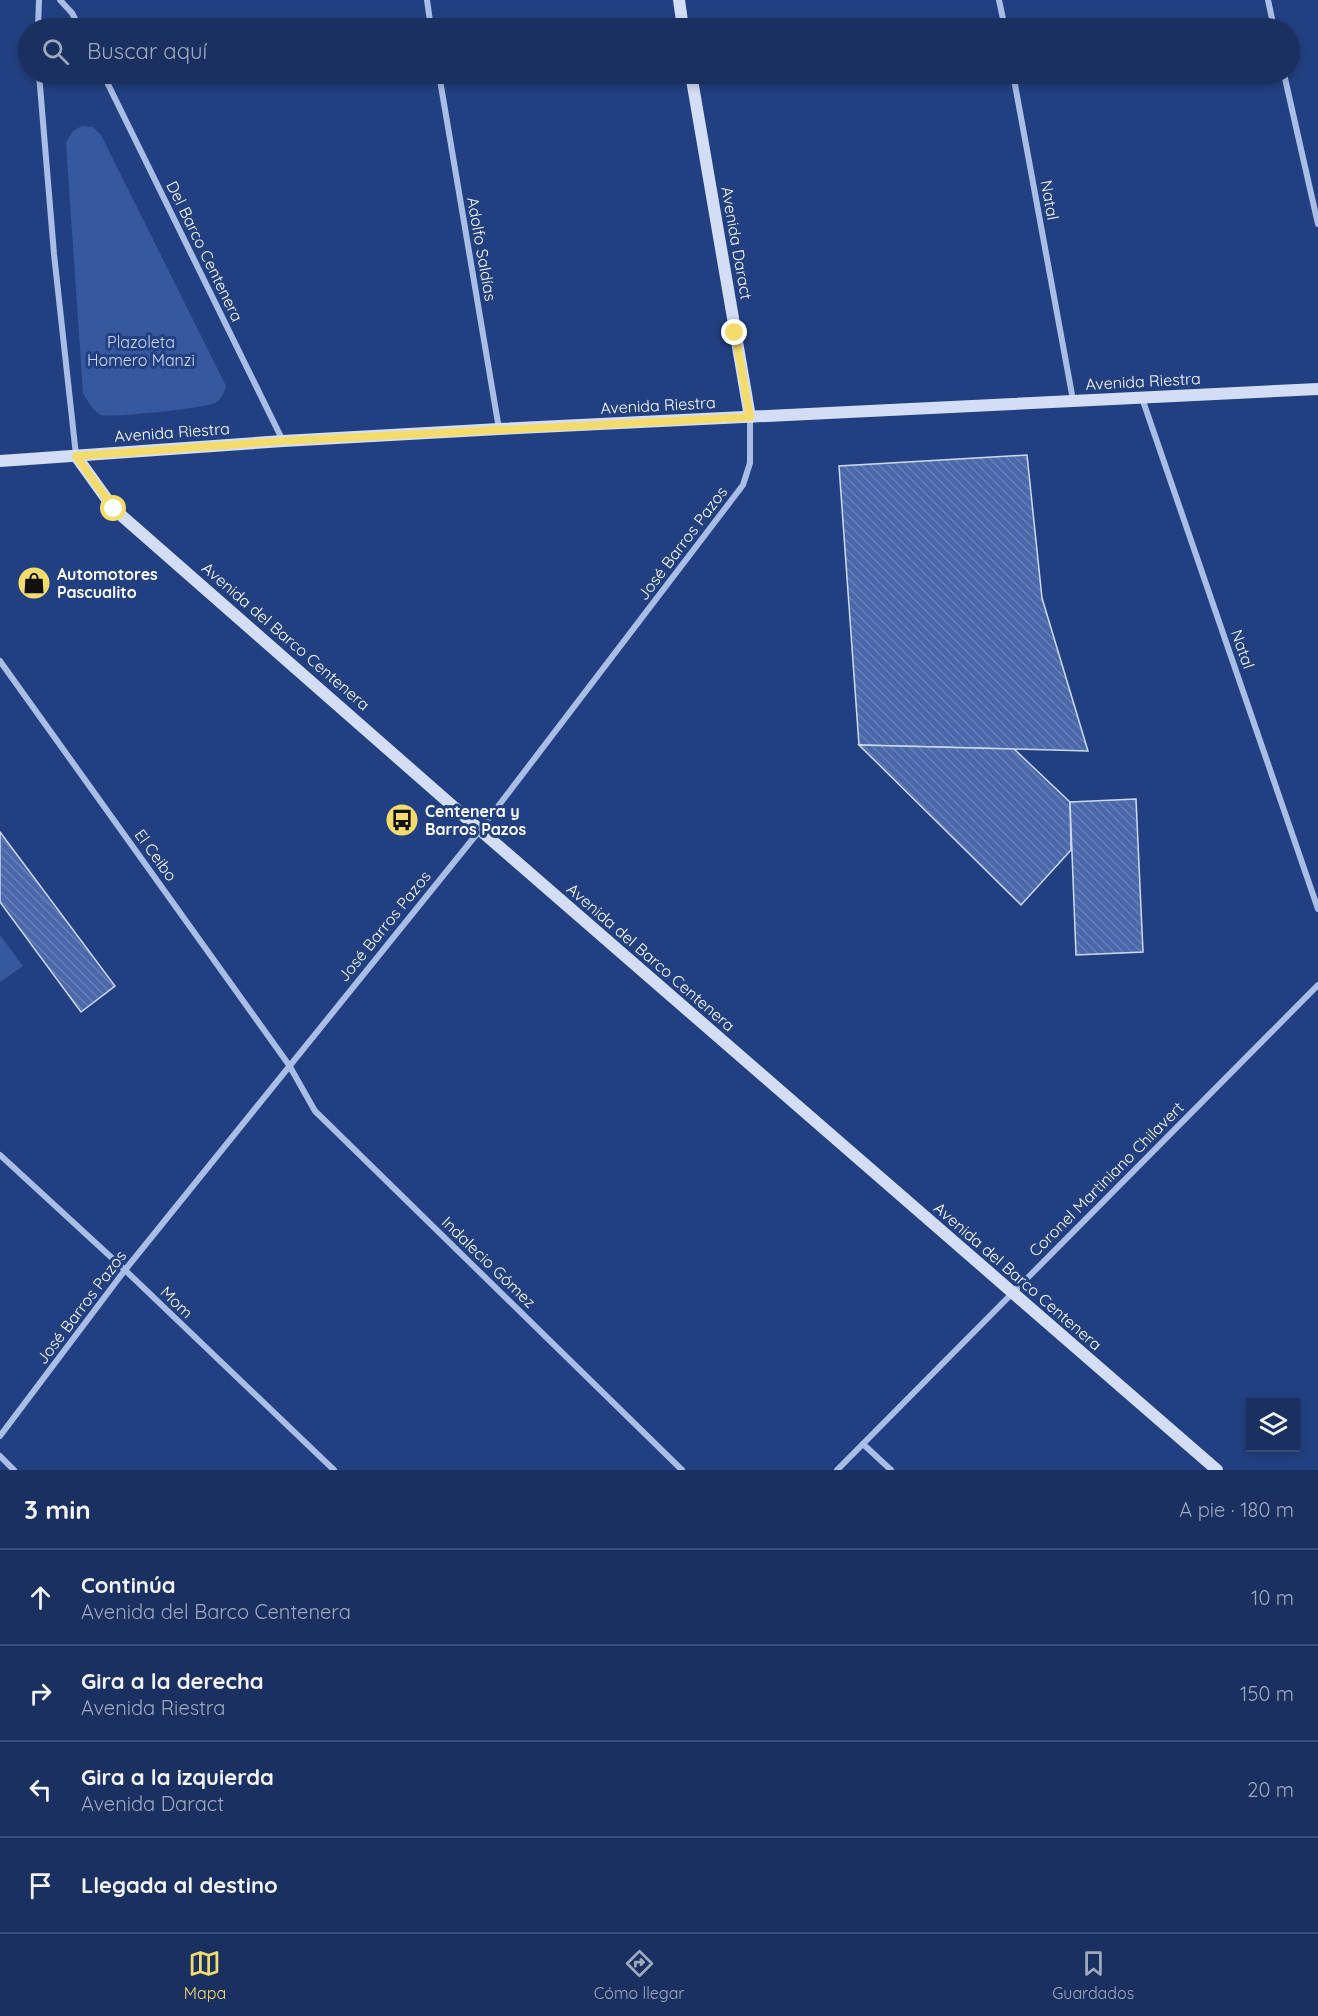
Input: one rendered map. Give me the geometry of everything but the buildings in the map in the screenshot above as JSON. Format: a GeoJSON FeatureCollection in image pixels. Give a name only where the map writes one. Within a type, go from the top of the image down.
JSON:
{"type":"FeatureCollection","features":[{"type":"Feature","properties":{"kind":"main road"},"geometry":{"type":"LineString","coordinates":[[679,0],[682,18]]}},
{"type":"Feature","properties":{"kind":"main road","name":"Avenida Daract"},"geometry":{"type":"LineString","coordinates":[[693,84],[750,417]]}},
{"type":"Feature","properties":{"kind":"main road","name":"Avenida Riestra"},"geometry":{"type":"LineString","coordinates":[[0,461],[283,441],[499,429],[1318,389]]}},
{"type":"Feature","properties":{"kind":"main road","name":"Avenida del Barco Centenera"},"geometry":{"type":"LineString","coordinates":[[76,456],[114,509],[1217,1470]]}},
{"type":"Feature","properties":{"kind":"street"},"geometry":{"type":"LineString","coordinates":[[38,18],[39,0]]}},
{"type":"Feature","properties":{"kind":"street"},"geometry":{"type":"LineString","coordinates":[[60,0],[74,18]]}},
{"type":"Feature","properties":{"kind":"street"},"geometry":{"type":"LineString","coordinates":[[427,0],[430,18]]}},
{"type":"Feature","properties":{"kind":"street"},"geometry":{"type":"LineString","coordinates":[[999,0],[1003,18]]}},
{"type":"Feature","properties":{"kind":"street"},"geometry":{"type":"LineString","coordinates":[[1268,0],[1272,18]]}},
{"type":"Feature","properties":{"kind":"street"},"geometry":{"type":"LineString","coordinates":[[40,84],[54,254],[76,456]]}},
{"type":"Feature","properties":{"kind":"street","name":"Del Barco Centenera"},"geometry":{"type":"LineString","coordinates":[[108,84],[283,441]]}},
{"type":"Feature","properties":{"kind":"street","name":"Adolfo Saldías"},"geometry":{"type":"LineString","coordinates":[[441,84],[499,429]]}},
{"type":"Feature","properties":{"kind":"street","name":"Natal"},"geometry":{"type":"LineString","coordinates":[[1015,84],[1073,401]]}},
{"type":"Feature","properties":{"kind":"street"},"geometry":{"type":"LineString","coordinates":[[1286,84],[1318,224]]}},
{"type":"Feature","properties":{"kind":"street","name":"Natal"},"geometry":{"type":"LineString","coordinates":[[1142,398],[1318,909]]}},
{"type":"Feature","properties":{"kind":"street","name":"José Barros Pazos"},"geometry":{"type":"LineString","coordinates":[[0,1436],[125,1270],[480,830],[743,485],[750,463],[750,417]]}},
{"type":"Feature","properties":{"kind":"street","name":"El Ceibo"},"geometry":{"type":"LineString","coordinates":[[0,661],[289,1065]]}},
{"type":"Feature","properties":{"kind":"street","name":"Coronel Martiniano Chilavert"},"geometry":{"type":"LineString","coordinates":[[837,1470],[1318,985]]}},
{"type":"Feature","properties":{"kind":"street","name":"Indalecio Gómez"},"geometry":{"type":"LineString","coordinates":[[289,1065],[315,1111],[682,1470]]}},
{"type":"Feature","properties":{"kind":"street","name":"Mom"},"geometry":{"type":"LineString","coordinates":[[0,1155],[125,1270],[334,1470]]}},
{"type":"Feature","properties":{"kind":"street"},"geometry":{"type":"LineString","coordinates":[[863,1444],[891,1470]]}},
{"type":"Feature","properties":{"kind":"street"},"geometry":{"type":"LineString","coordinates":[[0,1456],[14,1470]]}},
{"type":"Feature","properties":{"kind":"green space","name":"Plazoleta Homero Manzi"},"geometry":{"type":"Polygon","coordinates":[[[83,126],[93,127],[101,135],[226,386],[222,397],[217,402],[180,410],[108,416],[95,411],[83,393],[66,143],[72,132],[83,126]]]}},
{"type":"Feature","properties":{"kind":"green space"},"geometry":{"type":"Polygon","coordinates":[[[0,935],[23,966],[0,982],[0,935]]]}},
{"type":"Feature","properties":{"kind":"place","name":"Automotores Pascualito"},"geometry":{"type":"Point","coordinates":[34,583]}},
{"type":"Feature","properties":{"kind":"place","name":"Centenera y Barros Pazos"},"geometry":{"type":"Point","coordinates":[402,820]}},
{"type":"Feature","properties":{"kind":"route"},"geometry":{"type":"LineString","coordinates":[[114,509],[76,456],[283,441],[750,417],[735,333]]}}]}
